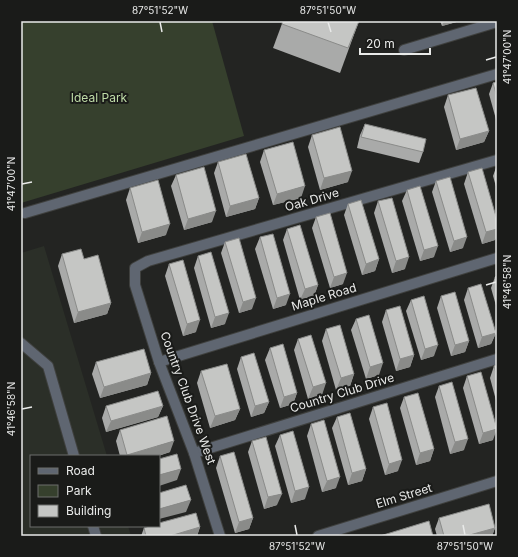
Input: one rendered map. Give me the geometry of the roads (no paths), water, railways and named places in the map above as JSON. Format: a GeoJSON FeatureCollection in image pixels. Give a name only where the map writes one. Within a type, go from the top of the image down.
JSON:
{"type":"FeatureCollection","features":[{"type":"Feature","properties":{"kind":"street"},"geometry":{"type":"LineString","coordinates":[[404,50],[497,22]]}},
{"type":"Feature","properties":{"kind":"street"},"geometry":{"type":"LineString","coordinates":[[25,213],[497,74]]}},
{"type":"Feature","properties":{"kind":"street","name":"Oak Drive"},"geometry":{"type":"LineString","coordinates":[[135,268],[148,261],[497,160]]}},
{"type":"Feature","properties":{"kind":"street","name":"Maple Road"},"geometry":{"type":"LineString","coordinates":[[159,362],[497,258]]}},
{"type":"Feature","properties":{"kind":"street","name":"Country Club Drive West"},"geometry":{"type":"LineString","coordinates":[[135,268],[135,285],[159,362],[194,453],[220,536]]}},
{"type":"Feature","properties":{"kind":"street"},"geometry":{"type":"LineString","coordinates":[[21,343],[48,366],[74,455]]}},
{"type":"Feature","properties":{"kind":"street","name":"Country Club Drive"},"geometry":{"type":"LineString","coordinates":[[194,453],[497,359]]}},
{"type":"Feature","properties":{"kind":"street","name":"Elm Street"},"geometry":{"type":"LineString","coordinates":[[318,536],[497,481]]}},
{"type":"Feature","properties":{"kind":"park label","name":"Ideal Park"},"geometry":{"type":"Point","coordinates":[99,98]}}]}
